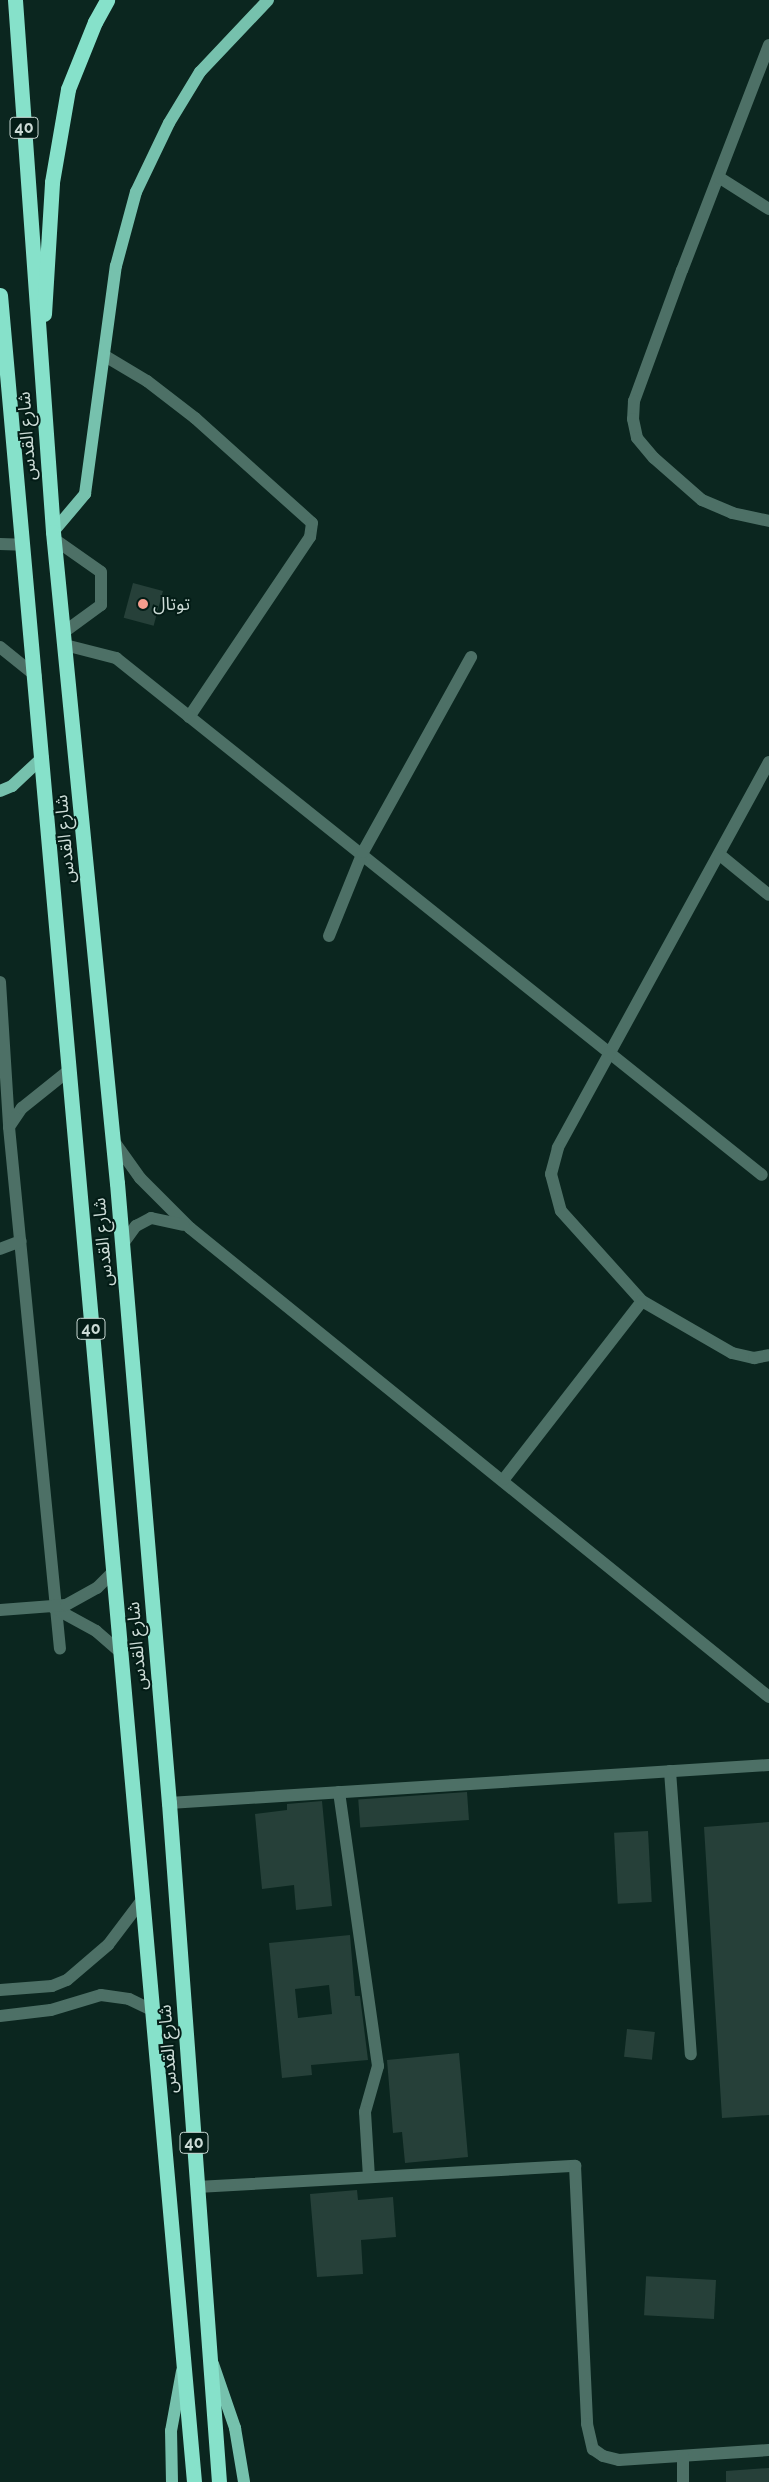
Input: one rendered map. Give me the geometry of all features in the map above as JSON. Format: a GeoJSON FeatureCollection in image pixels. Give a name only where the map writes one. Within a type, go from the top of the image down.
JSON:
{"type":"FeatureCollection","features":[{"type":"Feature","properties":{"kind":"highway","name":"شارع القدس"},"geometry":{"type":"LineString","coordinates":[[15,0],[54,535],[113,1140],[169,1803],[219,2482]]}},
{"type":"Feature","properties":{"kind":"highway"},"geometry":{"type":"LineString","coordinates":[[40,350],[52,182],[68,89],[95,22],[108,0]]}},
{"type":"Feature","properties":{"kind":"highway","name":"شارع القدس"},"geometry":{"type":"LineString","coordinates":[[0,294],[6,415],[23,545],[44,757],[67,1072],[114,1571],[194,2482]]}},
{"type":"Feature","properties":{"kind":"main road"},"geometry":{"type":"LineString","coordinates":[[54,535],[85,494],[116,266],[136,192],[151,157],[200,72],[268,0]]}},
{"type":"Feature","properties":{"kind":"main road"},"geometry":{"type":"LineString","coordinates":[[0,791],[12,786],[44,757]]}},
{"type":"Feature","properties":{"kind":"main road"},"geometry":{"type":"LineString","coordinates":[[210,2358],[229,2407],[244,2482]]}},
{"type":"Feature","properties":{"kind":"main road"},"geometry":{"type":"LineString","coordinates":[[172,2482],[171,2431],[184,2364]]}},
{"type":"Feature","properties":{"kind":"street"},"geometry":{"type":"LineString","coordinates":[[769,45],[720,178],[682,270],[634,401],[633,419],[638,438],[654,458],[702,500],[732,513],[769,521]]}},
{"type":"Feature","properties":{"kind":"street"},"geometry":{"type":"LineString","coordinates":[[720,178],[769,209]]}},
{"type":"Feature","properties":{"kind":"street"},"geometry":{"type":"LineString","coordinates":[[105,356],[147,381],[195,418],[312,523],[310,537],[189,717]]}},
{"type":"Feature","properties":{"kind":"street"},"geometry":{"type":"LineString","coordinates":[[54,535],[101,572],[101,605],[65,638],[116,658],[363,852],[610,1056],[762,1175]]}},
{"type":"Feature","properties":{"kind":"street"},"geometry":{"type":"LineString","coordinates":[[0,544],[23,545]]}},
{"type":"Feature","properties":{"kind":"street"},"geometry":{"type":"LineString","coordinates":[[0,647],[36,676]]}},
{"type":"Feature","properties":{"kind":"street"},"geometry":{"type":"LineString","coordinates":[[329,936],[363,852],[471,657]]}},
{"type":"Feature","properties":{"kind":"street"},"geometry":{"type":"LineString","coordinates":[[769,762],[720,855],[558,1148],[551,1174],[552,1191],[561,1211],[642,1302],[732,1353],[754,1358],[769,1355]]}},
{"type":"Feature","properties":{"kind":"street"},"geometry":{"type":"LineString","coordinates":[[720,855],[769,895]]}},
{"type":"Feature","properties":{"kind":"street"},"geometry":{"type":"LineString","coordinates":[[0,982],[9,1127],[54,1608],[60,1649]]}},
{"type":"Feature","properties":{"kind":"street"},"geometry":{"type":"LineString","coordinates":[[9,1127],[22,1108],[67,1072]]}},
{"type":"Feature","properties":{"kind":"street"},"geometry":{"type":"LineString","coordinates":[[113,1140],[146,1184],[190,1228],[504,1479],[744,1681],[769,1697]]}},
{"type":"Feature","properties":{"kind":"street"},"geometry":{"type":"LineString","coordinates":[[122,1245],[136,1226],[150,1218],[190,1228]]}},
{"type":"Feature","properties":{"kind":"street"},"geometry":{"type":"LineString","coordinates":[[0,1249],[21,1241]]}},
{"type":"Feature","properties":{"kind":"street"},"geometry":{"type":"LineString","coordinates":[[504,1479],[642,1302]]}},
{"type":"Feature","properties":{"kind":"street"},"geometry":{"type":"LineString","coordinates":[[0,1610],[54,1608],[87,1595],[114,1571]]}},
{"type":"Feature","properties":{"kind":"street"},"geometry":{"type":"LineString","coordinates":[[54,1608],[96,1631],[120,1652]]}},
{"type":"Feature","properties":{"kind":"street"},"geometry":{"type":"LineString","coordinates":[[169,1803],[769,1765]]}},
{"type":"Feature","properties":{"kind":"street"},"geometry":{"type":"LineString","coordinates":[[670,1771],[691,2054]]}},
{"type":"Feature","properties":{"kind":"street"},"geometry":{"type":"LineString","coordinates":[[338,1792],[378,2066],[365,2112],[369,2178]]}},
{"type":"Feature","properties":{"kind":"street"},"geometry":{"type":"LineString","coordinates":[[0,1990],[52,1986],[67,1980],[108,1945],[142,1900]]}},
{"type":"Feature","properties":{"kind":"street"},"geometry":{"type":"LineString","coordinates":[[0,2016],[51,2010],[102,1995],[128,1998],[152,2010]]}},
{"type":"Feature","properties":{"kind":"street"},"geometry":{"type":"LineString","coordinates":[[197,2187],[575,2166],[589,2438],[594,2449],[609,2459],[769,2450]]}},
{"type":"Feature","properties":{"kind":"street"},"geometry":{"type":"LineString","coordinates":[[683,2456],[683,2482]]}},
{"type":"Feature","properties":{"kind":"building","name":"توتال"},"geometry":{"type":"Polygon","coordinates":[[[133,583],[163,591],[154,626],[124,618],[133,583]]]}},
{"type":"Feature","properties":{"kind":"building"},"geometry":{"type":"Polygon","coordinates":[[[467,1792],[469,1820],[360,1828],[358,1800],[467,1792]]]}},
{"type":"Feature","properties":{"kind":"building"},"geometry":{"type":"Polygon","coordinates":[[[322,1801],[332,1906],[296,1910],[294,1885],[262,1889],[255,1814],[287,1810],[287,1804],[322,1801]]]}},
{"type":"Feature","properties":{"kind":"building"},"geometry":{"type":"Polygon","coordinates":[[[769,1822],[769,2115],[722,2118],[704,1827],[769,1822]]]}},
{"type":"Feature","properties":{"kind":"building"},"geometry":{"type":"Polygon","coordinates":[[[648,1831],[652,1902],[618,1904],[614,1833],[648,1831]]]}},
{"type":"Feature","properties":{"kind":"building"},"geometry":{"type":"Polygon","coordinates":[[[350,1935],[355,1996],[360,1996],[368,2060],[311,2065],[312,2075],[282,2078],[269,1943],[350,1935]],[[329,1985],[295,1989],[298,2018],[332,2014],[329,1985]]]}},
{"type":"Feature","properties":{"kind":"building"},"geometry":{"type":"Polygon","coordinates":[[[627,2029],[655,2032],[652,2060],[624,2057],[627,2029]]]}},
{"type":"Feature","properties":{"kind":"building"},"geometry":{"type":"Polygon","coordinates":[[[459,2053],[468,2157],[405,2163],[402,2132],[393,2133],[387,2060],[459,2053]]]}},
{"type":"Feature","properties":{"kind":"building"},"geometry":{"type":"Polygon","coordinates":[[[357,2190],[358,2200],[393,2197],[396,2237],[361,2240],[363,2274],[317,2277],[310,2194],[357,2190]]]}},
{"type":"Feature","properties":{"kind":"building"},"geometry":{"type":"Polygon","coordinates":[[[646,2276],[716,2280],[714,2319],[644,2315],[646,2276]]]}},
{"type":"Feature","properties":{"kind":"building"},"geometry":{"type":"Polygon","coordinates":[[[769,2468],[769,2482],[726,2482],[726,2471],[769,2468]]]}},
{"type":"Feature","properties":{"kind":"place","name":"توتال"},"geometry":{"type":"Point","coordinates":[143,604]}}]}
